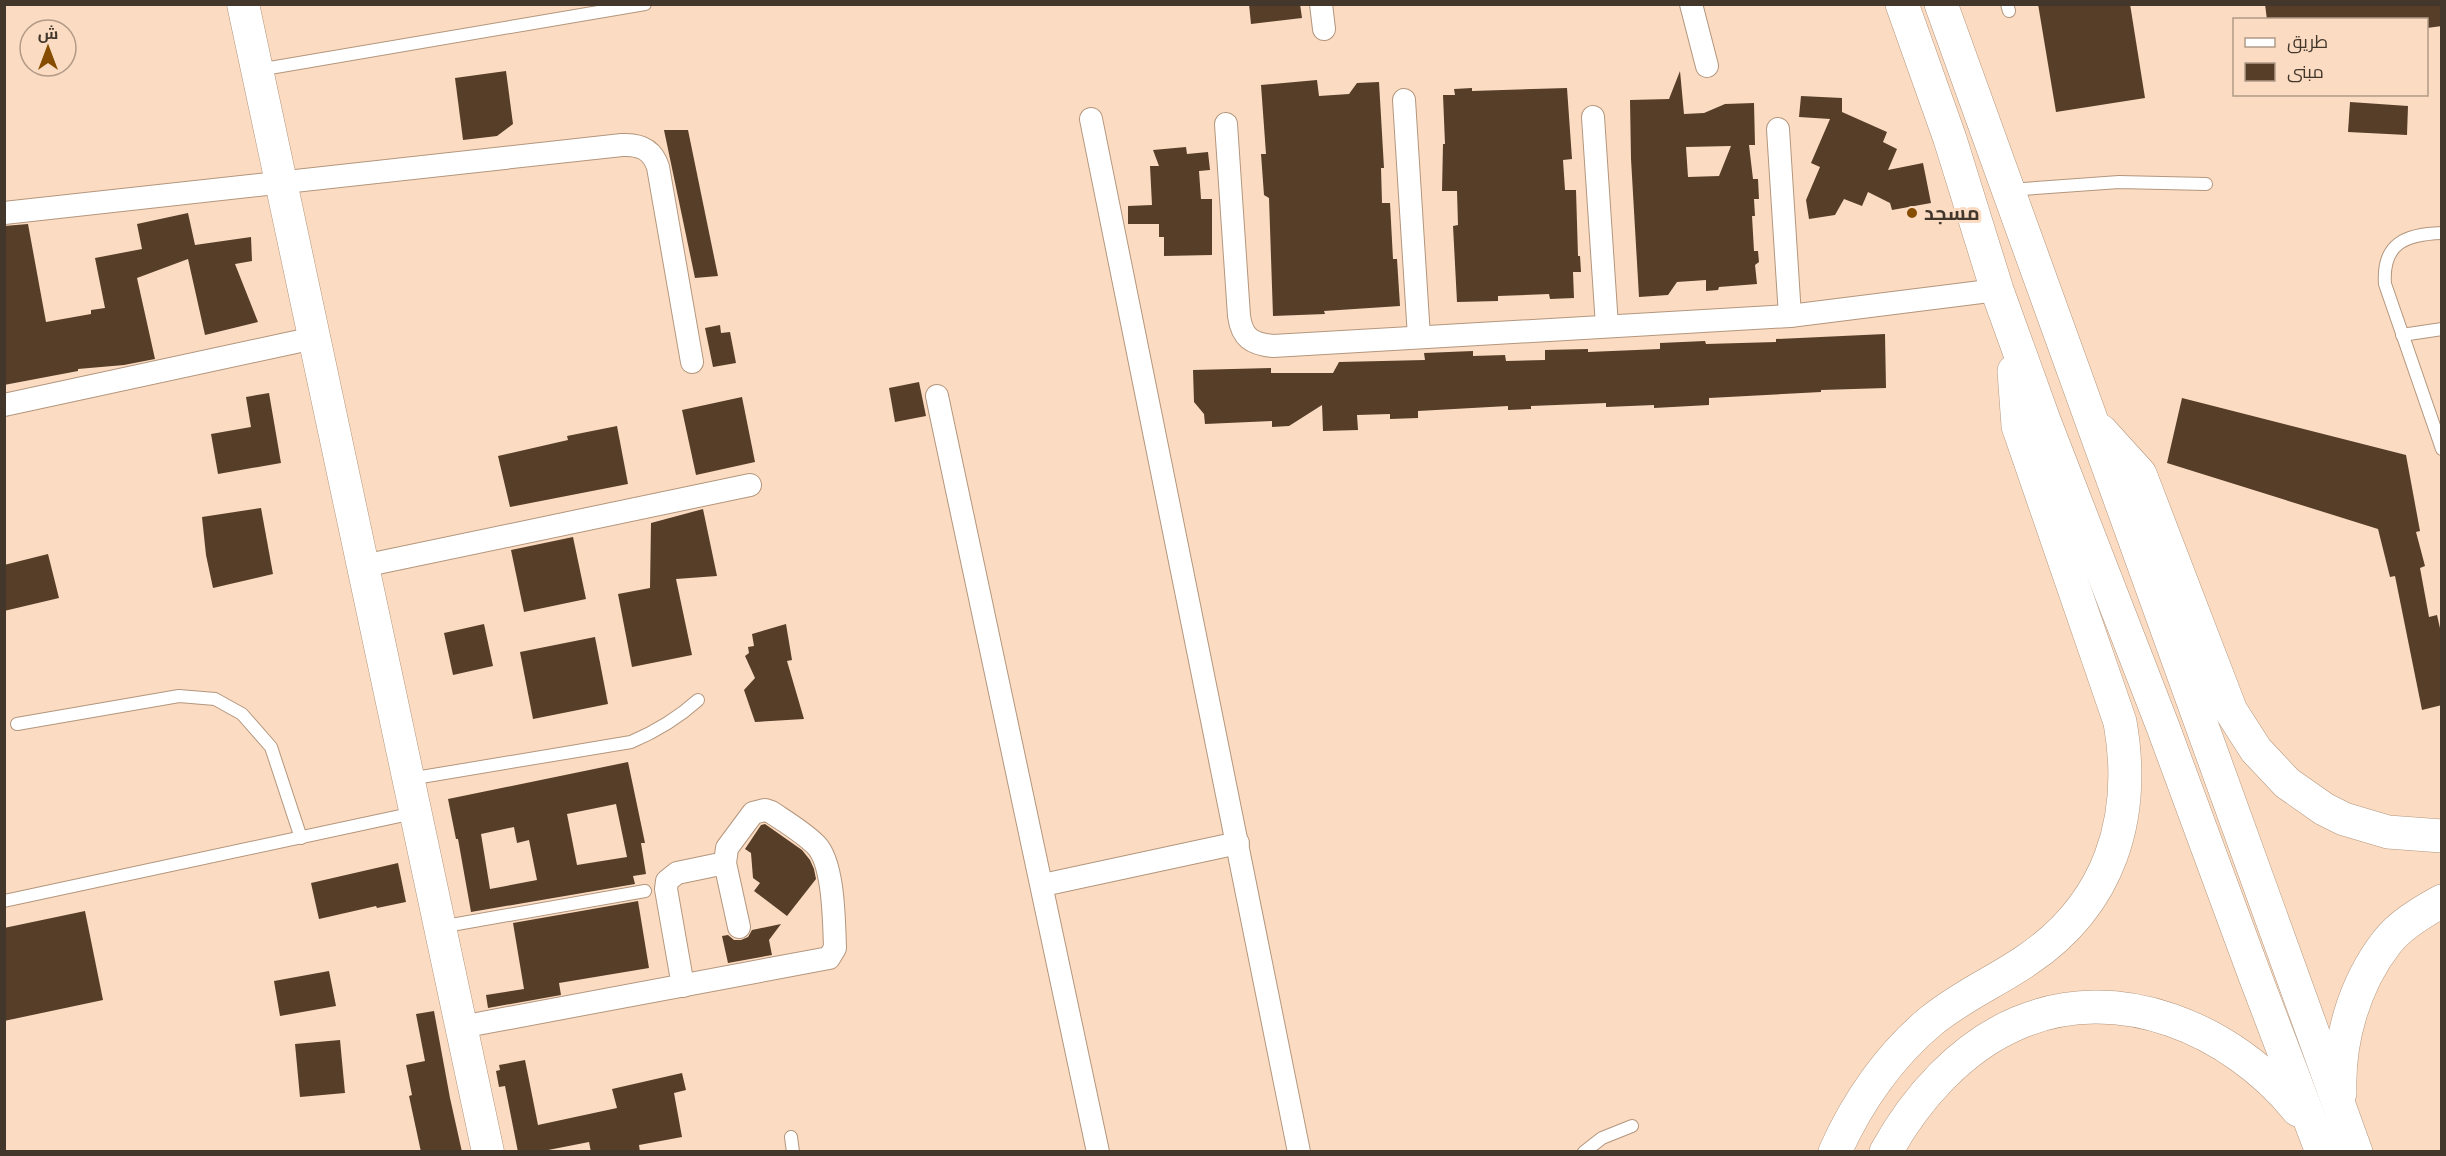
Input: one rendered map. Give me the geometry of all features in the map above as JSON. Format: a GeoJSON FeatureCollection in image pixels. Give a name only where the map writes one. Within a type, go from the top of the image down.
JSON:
{"type":"FeatureCollection","features":[{"type":"Feature","properties":{"kind":"highway"},"geometry":{"type":"LineString","coordinates":[[1902,4],[1950,139],[2014,339],[2072,497],[2163,727],[2318,1142]]}},
{"type":"Feature","properties":{"kind":"highway"},"geometry":{"type":"LineString","coordinates":[[1941,4],[2356,1152]]}},
{"type":"Feature","properties":{"kind":"highway"},"geometry":{"type":"LineString","coordinates":[[1836,1152],[1876,1079],[1911,1040],[1954,1004],[2026,961],[2064,930],[2096,889],[2109,866],[2122,820],[2126,772],[2120,722],[2018,426],[2014,391],[2014,339]]}},
{"type":"Feature","properties":{"kind":"highway"},"geometry":{"type":"LineString","coordinates":[[2091,421],[2115,444],[2140,474],[2231,711],[2256,750],[2287,783],[2305,797],[2344,819],[2388,832],[2442,836]]}},
{"type":"Feature","properties":{"kind":"highway"},"geometry":{"type":"LineString","coordinates":[[2341,1113],[2342,1048],[2353,1005],[2362,983],[2388,941],[2414,918],[2442,901]]}},
{"type":"Feature","properties":{"kind":"highway"},"geometry":{"type":"LineString","coordinates":[[1886,1152],[1908,1116],[1941,1077],[1999,1032],[2037,1016],[2057,1011],[2100,1007],[2143,1011],[2164,1017],[2228,1046],[2285,1093],[2318,1142]]}},
{"type":"Feature","properties":{"kind":"street"},"geometry":{"type":"LineString","coordinates":[[243,4],[488,1152]]}},
{"type":"Feature","properties":{"kind":"street"},"geometry":{"type":"LineString","coordinates":[[1321,4],[1324,29]]}},
{"type":"Feature","properties":{"kind":"street"},"geometry":{"type":"LineString","coordinates":[[1691,4],[1707,66]]}},
{"type":"Feature","properties":{"kind":"street"},"geometry":{"type":"LineString","coordinates":[[1404,100],[1419,337]]}},
{"type":"Feature","properties":{"kind":"street"},"geometry":{"type":"LineString","coordinates":[[1593,117],[1607,326]]}},
{"type":"Feature","properties":{"kind":"street"},"geometry":{"type":"LineString","coordinates":[[1091,119],[1299,1152]]}},
{"type":"Feature","properties":{"kind":"street"},"geometry":{"type":"LineString","coordinates":[[1226,124],[1239,316],[1241,328],[1247,339],[1258,345],[1273,346],[1790,316],[1997,290]]}},
{"type":"Feature","properties":{"kind":"street"},"geometry":{"type":"LineString","coordinates":[[1778,129],[1790,316]]}},
{"type":"Feature","properties":{"kind":"street"},"geometry":{"type":"LineString","coordinates":[[4,213],[622,145],[644,147],[656,159],[658,167],[692,362]]}},
{"type":"Feature","properties":{"kind":"street"},"geometry":{"type":"LineString","coordinates":[[4,405],[314,338]]}},
{"type":"Feature","properties":{"kind":"street"},"geometry":{"type":"LineString","coordinates":[[937,396],[1043,885],[1098,1152]]}},
{"type":"Feature","properties":{"kind":"street"},"geometry":{"type":"LineString","coordinates":[[363,566],[750,485]]}},
{"type":"Feature","properties":{"kind":"street"},"geometry":{"type":"LineString","coordinates":[[461,1027],[829,958],[835,948],[827,864],[822,851],[771,812],[753,813],[727,848],[725,863],[739,927]]}},
{"type":"Feature","properties":{"kind":"street"},"geometry":{"type":"LineString","coordinates":[[1043,885],[1238,843]]}},
{"type":"Feature","properties":{"kind":"street"},"geometry":{"type":"LineString","coordinates":[[683,986],[666,889],[667,881],[677,873],[725,863]]}},
{"type":"Feature","properties":{"kind":"lane"},"geometry":{"type":"LineString","coordinates":[[256,70],[645,4]]}},
{"type":"Feature","properties":{"kind":"lane"},"geometry":{"type":"LineString","coordinates":[[2008,190],[2119,182],[2206,184]]}},
{"type":"Feature","properties":{"kind":"lane"},"geometry":{"type":"LineString","coordinates":[[2441,445],[2385,284],[2384,269],[2388,256],[2396,244],[2409,237],[2442,232]]}},
{"type":"Feature","properties":{"kind":"lane"},"geometry":{"type":"LineString","coordinates":[[2402,335],[2442,329]]}},
{"type":"Feature","properties":{"kind":"lane"},"geometry":{"type":"LineString","coordinates":[[16,724],[179,696],[215,699],[242,714],[271,747],[301,838]]}},
{"type":"Feature","properties":{"kind":"lane"},"geometry":{"type":"LineString","coordinates":[[408,779],[631,742],[675,721],[698,700]]}},
{"type":"Feature","properties":{"kind":"lane"},"geometry":{"type":"LineString","coordinates":[[4,901],[415,813]]}},
{"type":"Feature","properties":{"kind":"lane"},"geometry":{"type":"LineString","coordinates":[[439,927],[645,891]]}},
{"type":"Feature","properties":{"kind":"lane"},"geometry":{"type":"LineString","coordinates":[[1584,1152],[1602,1138],[1632,1126]]}},
{"type":"Feature","properties":{"kind":"lane"},"geometry":{"type":"LineString","coordinates":[[791,1137],[793,1152]]}},
{"type":"Feature","properties":{"kind":"building"},"geometry":{"type":"Polygon","coordinates":[[[1249,4],[1300,4],[1302,18],[1251,24],[1249,4]]]}},
{"type":"Feature","properties":{"kind":"building"},"geometry":{"type":"Polygon","coordinates":[[[2038,4],[2130,4],[2145,98],[2056,112],[2038,4]]]}},
{"type":"Feature","properties":{"kind":"building"},"geometry":{"type":"Polygon","coordinates":[[[2265,4],[2442,4],[2442,26],[2428,28],[2428,18],[2267,18],[2265,4]]]}},
{"type":"Feature","properties":{"kind":"building"},"geometry":{"type":"Polygon","coordinates":[[[506,71],[513,124],[497,136],[463,140],[455,78],[506,71]]]}},
{"type":"Feature","properties":{"kind":"building"},"geometry":{"type":"Polygon","coordinates":[[[1680,71],[1684,114],[1704,113],[1725,104],[1754,103],[1755,145],[1749,145],[1753,179],[1758,179],[1759,199],[1754,199],[1755,216],[1752,216],[1754,251],[1758,251],[1759,262],[1755,265],[1757,284],[1719,287],[1718,290],[1706,291],[1706,280],[1677,282],[1668,295],[1639,297],[1630,100],[1669,99],[1680,71]],[[1731,146],[1686,147],[1688,177],[1719,176],[1731,146]]]}},
{"type":"Feature","properties":{"kind":"building"},"geometry":{"type":"Polygon","coordinates":[[[1317,80],[1319,96],[1349,94],[1357,83],[1379,82],[1384,168],[1381,168],[1382,203],[1390,203],[1393,259],[1397,259],[1400,306],[1324,311],[1325,314],[1273,316],[1269,198],[1264,195],[1261,154],[1266,154],[1261,85],[1317,80]]]}},
{"type":"Feature","properties":{"kind":"building"},"geometry":{"type":"Polygon","coordinates":[[[1472,88],[1472,91],[1567,88],[1572,159],[1563,160],[1565,190],[1576,190],[1578,256],[1580,256],[1581,272],[1573,272],[1574,298],[1550,299],[1549,294],[1498,296],[1498,301],[1457,302],[1453,226],[1458,225],[1457,191],[1442,191],[1443,144],[1445,144],[1443,95],[1455,95],[1454,89],[1472,88]]]}},
{"type":"Feature","properties":{"kind":"building"},"geometry":{"type":"Polygon","coordinates":[[[1801,96],[1842,98],[1842,112],[1887,132],[1883,142],[1897,149],[1888,170],[1923,163],[1931,203],[1892,210],[1890,203],[1868,192],[1862,206],[1844,199],[1835,215],[1809,219],[1806,200],[1820,167],[1811,163],[1830,119],[1799,117],[1801,96]]]}},
{"type":"Feature","properties":{"kind":"building"},"geometry":{"type":"Polygon","coordinates":[[[2350,102],[2408,106],[2407,135],[2348,132],[2350,102]]]}},
{"type":"Feature","properties":{"kind":"building"},"geometry":{"type":"Polygon","coordinates":[[[664,130],[688,130],[718,276],[695,278],[664,130]]]}},
{"type":"Feature","properties":{"kind":"building"},"geometry":{"type":"Polygon","coordinates":[[[1186,147],[1187,154],[1208,152],[1210,170],[1199,171],[1201,199],[1212,199],[1212,255],[1164,256],[1164,237],[1159,237],[1159,224],[1128,224],[1128,206],[1152,205],[1150,166],[1159,166],[1153,150],[1186,147]]]}},
{"type":"Feature","properties":{"kind":"building"},"geometry":{"type":"Polygon","coordinates":[[[188,213],[195,245],[251,237],[252,261],[235,264],[258,322],[205,335],[188,259],[137,278],[155,359],[124,365],[78,369],[78,371],[4,385],[4,226],[28,224],[46,322],[91,314],[91,310],[105,308],[95,258],[142,249],[137,224],[188,213]]]}},
{"type":"Feature","properties":{"kind":"building"},"geometry":{"type":"Polygon","coordinates":[[[720,325],[721,333],[730,332],[736,363],[713,367],[705,328],[720,325]]]}},
{"type":"Feature","properties":{"kind":"building"},"geometry":{"type":"Polygon","coordinates":[[[1885,334],[1886,388],[1709,398],[1709,405],[1654,408],[1654,405],[1606,407],[1606,403],[1531,406],[1531,409],[1508,410],[1508,406],[1418,411],[1418,418],[1390,419],[1390,414],[1357,415],[1358,430],[1323,431],[1322,405],[1289,426],[1272,427],[1272,421],[1205,424],[1204,414],[1194,402],[1193,370],[1271,368],[1271,373],[1333,373],[1339,362],[1425,360],[1424,353],[1473,351],[1473,356],[1505,355],[1506,361],[1545,360],[1545,350],[1588,349],[1588,352],[1660,349],[1660,343],[1776,342],[1776,339],[1885,334]]]}},
{"type":"Feature","properties":{"kind":"building"},"geometry":{"type":"Polygon","coordinates":[[[919,382],[926,416],[895,422],[889,388],[919,382]]]}},
{"type":"Feature","properties":{"kind":"building"},"geometry":{"type":"Polygon","coordinates":[[[269,393],[281,463],[218,474],[211,434],[251,427],[246,397],[269,393]]]}},
{"type":"Feature","properties":{"kind":"building"},"geometry":{"type":"Polygon","coordinates":[[[742,397],[755,462],[696,475],[682,410],[742,397]]]}},
{"type":"Feature","properties":{"kind":"building"},"geometry":{"type":"Polygon","coordinates":[[[2182,398],[2406,455],[2420,531],[2416,532],[2425,566],[2420,568],[2429,617],[2437,615],[2442,637],[2442,705],[2422,710],[2395,576],[2390,577],[2378,529],[2167,463],[2182,398]]]}},
{"type":"Feature","properties":{"kind":"building"},"geometry":{"type":"Polygon","coordinates":[[[617,426],[628,484],[510,507],[498,456],[568,440],[567,436],[617,426]]]}},
{"type":"Feature","properties":{"kind":"building"},"geometry":{"type":"Polygon","coordinates":[[[261,508],[273,574],[213,588],[206,555],[202,517],[261,508]]]}},
{"type":"Feature","properties":{"kind":"building"},"geometry":{"type":"Polygon","coordinates":[[[703,509],[717,576],[676,579],[692,655],[632,667],[618,594],[650,588],[651,523],[703,509]]]}},
{"type":"Feature","properties":{"kind":"building"},"geometry":{"type":"Polygon","coordinates":[[[573,537],[586,599],[524,612],[511,550],[573,537]]]}},
{"type":"Feature","properties":{"kind":"building"},"geometry":{"type":"Polygon","coordinates":[[[48,554],[59,598],[4,611],[4,565],[48,554]]]}},
{"type":"Feature","properties":{"kind":"building"},"geometry":{"type":"Polygon","coordinates":[[[484,624],[493,666],[453,675],[444,633],[484,624]]]}},
{"type":"Feature","properties":{"kind":"building"},"geometry":{"type":"Polygon","coordinates":[[[786,624],[792,660],[787,661],[804,719],[755,722],[744,690],[755,678],[745,656],[749,653],[748,647],[754,646],[752,634],[786,624]]]}},
{"type":"Feature","properties":{"kind":"building"},"geometry":{"type":"Polygon","coordinates":[[[595,637],[608,704],[533,719],[520,652],[595,637]]]}},
{"type":"Feature","properties":{"kind":"building"},"geometry":{"type":"Polygon","coordinates":[[[628,762],[645,843],[641,843],[646,874],[633,876],[635,884],[471,912],[458,839],[456,839],[448,799],[628,762]],[[616,804],[567,814],[577,865],[627,857],[616,804]],[[514,827],[481,834],[490,889],[537,880],[529,840],[517,843],[514,827]]]}},
{"type":"Feature","properties":{"kind":"building"},"geometry":{"type":"Polygon","coordinates":[[[765,824],[802,850],[814,869],[816,879],[787,916],[754,891],[760,883],[753,878],[751,853],[745,849],[761,825],[765,824]]]}},
{"type":"Feature","properties":{"kind":"building"},"geometry":{"type":"Polygon","coordinates":[[[398,863],[406,902],[377,908],[376,906],[319,919],[311,883],[398,863]]]}},
{"type":"Feature","properties":{"kind":"building"},"geometry":{"type":"Polygon","coordinates":[[[638,901],[649,968],[559,983],[561,995],[488,1008],[486,995],[524,989],[513,923],[638,901]]]}},
{"type":"Feature","properties":{"kind":"building"},"geometry":{"type":"Polygon","coordinates":[[[85,911],[103,1000],[4,1021],[4,928],[85,911]]]}},
{"type":"Feature","properties":{"kind":"building"},"geometry":{"type":"Polygon","coordinates":[[[781,924],[769,940],[772,955],[728,963],[722,936],[728,935],[734,940],[741,940],[748,937],[752,930],[781,924]]]}},
{"type":"Feature","properties":{"kind":"building"},"geometry":{"type":"Polygon","coordinates":[[[329,971],[336,1006],[280,1016],[274,981],[329,971]]]}},
{"type":"Feature","properties":{"kind":"building"},"geometry":{"type":"Polygon","coordinates":[[[434,1011],[462,1152],[421,1152],[409,1096],[412,1095],[406,1065],[425,1061],[416,1014],[434,1011]]]}},
{"type":"Feature","properties":{"kind":"building"},"geometry":{"type":"Polygon","coordinates":[[[340,1040],[345,1093],[300,1097],[295,1044],[340,1040]]]}},
{"type":"Feature","properties":{"kind":"building"},"geometry":{"type":"Polygon","coordinates":[[[525,1060],[538,1125],[617,1108],[612,1089],[682,1073],[686,1090],[674,1093],[682,1137],[639,1145],[640,1152],[591,1152],[589,1142],[538,1152],[518,1152],[505,1086],[499,1087],[496,1071],[500,1070],[499,1065],[525,1060]]]}},
{"type":"Feature","properties":{"kind":"place","name":"مسجد"},"geometry":{"type":"Point","coordinates":[1912,213]}}]}
